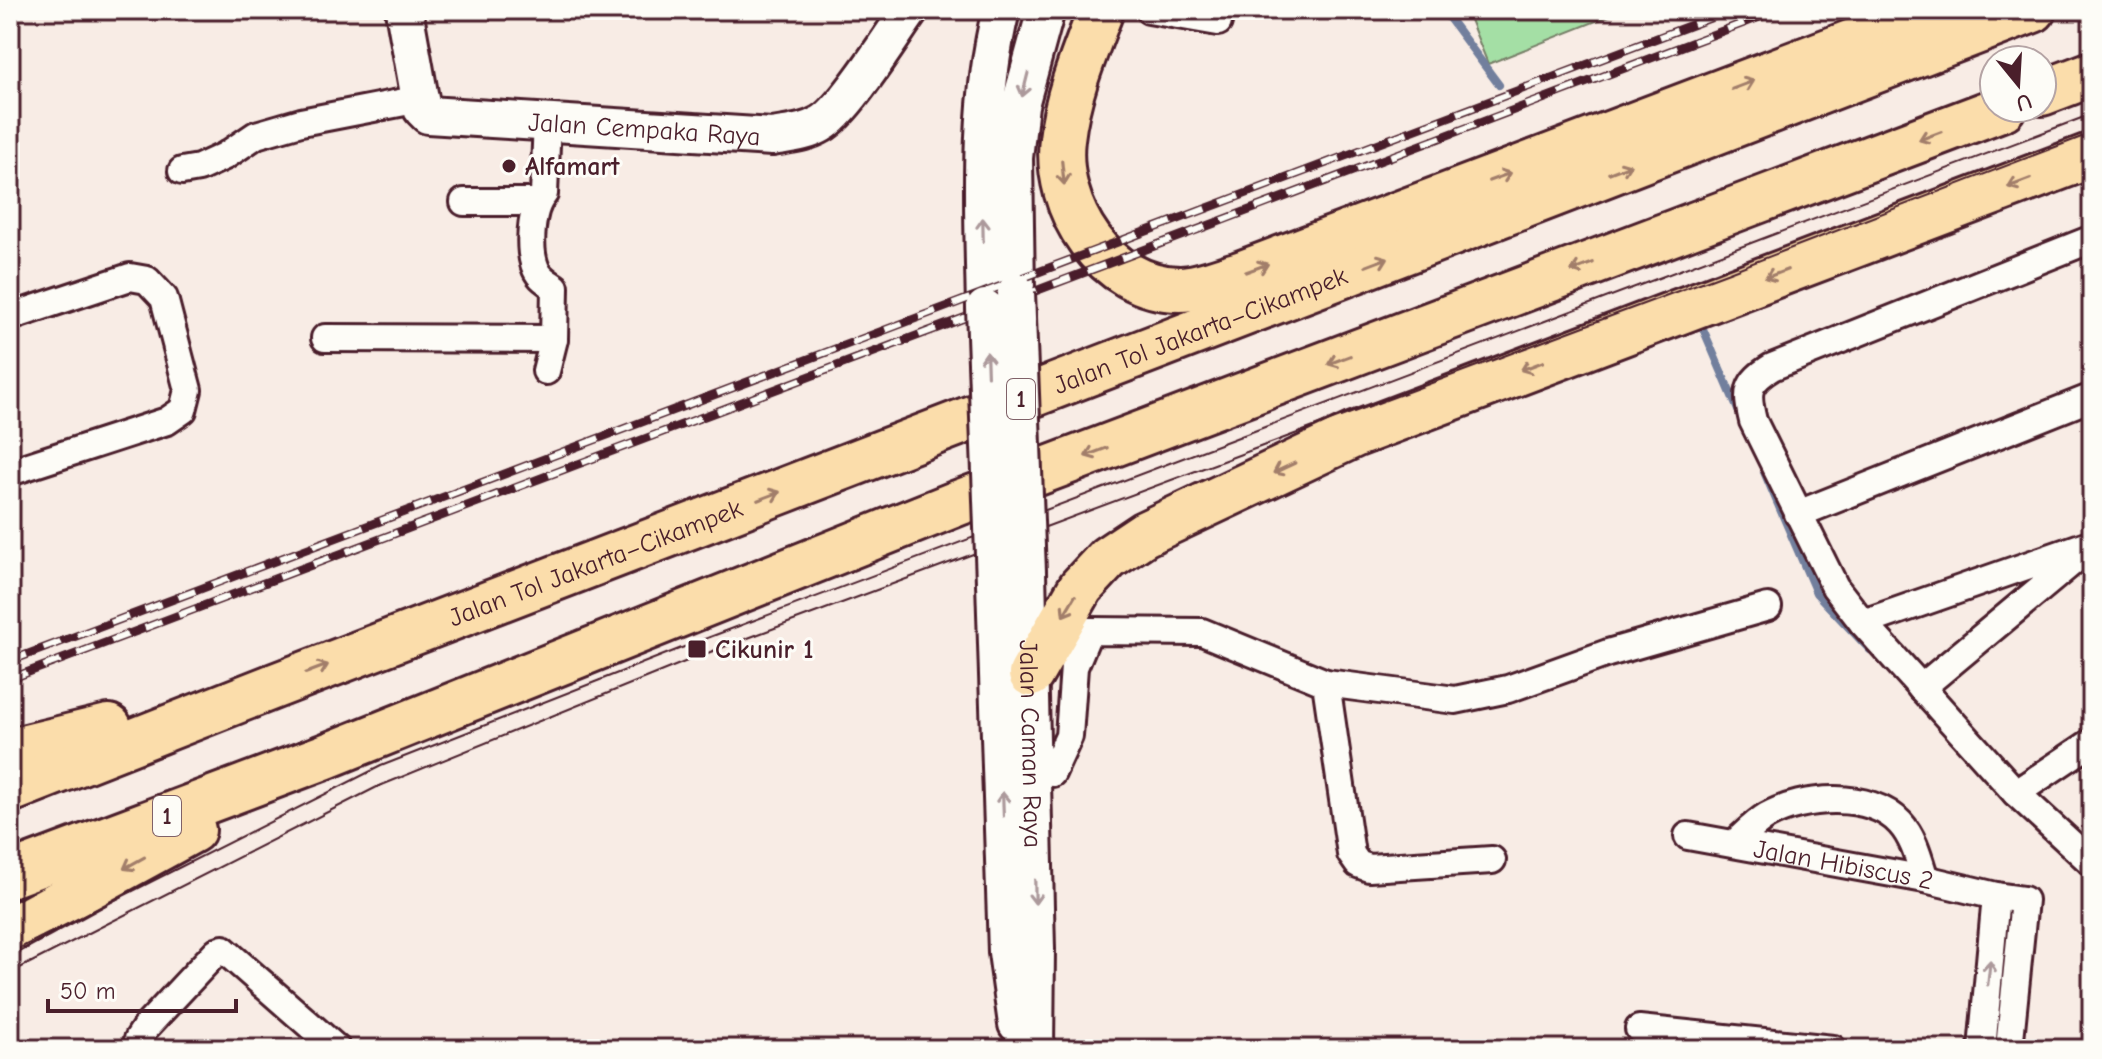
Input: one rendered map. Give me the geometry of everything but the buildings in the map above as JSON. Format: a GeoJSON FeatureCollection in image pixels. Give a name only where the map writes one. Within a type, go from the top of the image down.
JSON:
{"type":"FeatureCollection","features":[{"type":"Feature","properties":{"kind":"highway"},"geometry":{"type":"LineString","coordinates":[[1101,10],[1070,96],[1062,140],[1061,176],[1073,213],[1089,240],[1116,268],[1147,283],[1181,289],[1240,274],[1937,10]]}},
{"type":"Feature","properties":{"kind":"highway","name":"Jalan Tol Jakarta–Cikampek"},"geometry":{"type":"LineString","coordinates":[[10,790],[2033,10]]}},
{"type":"Feature","properties":{"kind":"highway"},"geometry":{"type":"LineString","coordinates":[[2058,87],[2092,74]]}},
{"type":"Feature","properties":{"kind":"highway","name":"1"},"geometry":{"type":"LineString","coordinates":[[10,875],[324,757],[958,503],[1978,117]]}},
{"type":"Feature","properties":{"kind":"highway"},"geometry":{"type":"LineString","coordinates":[[1031,674],[1081,587],[1108,558],[1144,534],[1354,435],[2092,155]]}},
{"type":"Feature","properties":{"kind":"highway"},"geometry":{"type":"LineString","coordinates":[[10,751],[272,687]]}},
{"type":"Feature","properties":{"kind":"highway"},"geometry":{"type":"LineString","coordinates":[[10,930],[324,757]]}},
{"type":"Feature","properties":{"kind":"main road"},"geometry":{"type":"LineString","coordinates":[[404,10],[420,99]]}},
{"type":"Feature","properties":{"kind":"main road","name":"Jalan Cempaka Raya"},"geometry":{"type":"LineString","coordinates":[[420,99],[422,109],[428,115],[547,120],[772,137],[805,131],[824,123],[841,106],[910,10]]}},
{"type":"Feature","properties":{"kind":"main road","name":"Jalan Caman Raya"},"geometry":{"type":"LineString","coordinates":[[1001,10],[990,54],[982,158],[1000,300],[1022,950],[1035,1049]]}},
{"type":"Feature","properties":{"kind":"main road","name":"Jalan Caman Raya"},"geometry":{"type":"LineString","coordinates":[[1000,300],[1020,105],[1046,10]]}},
{"type":"Feature","properties":{"kind":"main road","name":"Jalan Caman Raya"},"geometry":{"type":"LineString","coordinates":[[1012,618],[1031,674],[1021,1049]]}},
{"type":"Feature","properties":{"kind":"street"},"geometry":{"type":"LineString","coordinates":[[1149,10],[1218,22]]}},
{"type":"Feature","properties":{"kind":"street"},"geometry":{"type":"LineString","coordinates":[[182,171],[199,168],[225,156],[256,135],[301,122],[420,99]]}},
{"type":"Feature","properties":{"kind":"street"},"geometry":{"type":"LineString","coordinates":[[546,371],[554,339],[555,287],[542,279],[535,267],[531,221],[536,202],[544,194],[547,120]]}},
{"type":"Feature","properties":{"kind":"street"},"geometry":{"type":"LineString","coordinates":[[464,202],[536,202]]}},
{"type":"Feature","properties":{"kind":"street"},"geometry":{"type":"LineString","coordinates":[[2092,239],[1772,367],[1757,377],[1750,387],[1748,400],[1753,421],[1835,587],[1863,623],[2016,793],[2092,863]]}},
{"type":"Feature","properties":{"kind":"street"},"geometry":{"type":"LineString","coordinates":[[10,317],[130,277],[147,280],[164,298],[188,390],[183,410],[167,421],[10,472]]}},
{"type":"Feature","properties":{"kind":"street"},"geometry":{"type":"LineString","coordinates":[[325,338],[554,339]]}},
{"type":"Feature","properties":{"kind":"street"},"geometry":{"type":"LineString","coordinates":[[1798,514],[2092,397]]}},
{"type":"Feature","properties":{"kind":"street"},"geometry":{"type":"LineString","coordinates":[[1863,623],[2092,544]]}},
{"type":"Feature","properties":{"kind":"street"},"geometry":{"type":"LineString","coordinates":[[1921,688],[2092,544]]}},
{"type":"Feature","properties":{"kind":"street"},"geometry":{"type":"LineString","coordinates":[[1052,773],[1069,736],[1074,667],[1089,631],[1202,632],[1326,683],[1455,700],[1508,689],[1608,653],[1768,607]]}},
{"type":"Feature","properties":{"kind":"street"},"geometry":{"type":"LineString","coordinates":[[1326,683],[1351,854],[1358,864],[1369,868],[1492,860]]}},
{"type":"Feature","properties":{"kind":"street"},"geometry":{"type":"LineString","coordinates":[[2016,793],[2092,742]]}},
{"type":"Feature","properties":{"kind":"street"},"geometry":{"type":"LineString","coordinates":[[1734,844],[1765,817],[1799,803],[1835,799],[1873,807],[1900,823],[1916,849],[1925,879]]}},
{"type":"Feature","properties":{"kind":"street","name":"Jalan Hibiscus 2"},"geometry":{"type":"LineString","coordinates":[[1688,836],[2024,900],[2009,1049]]}},
{"type":"Feature","properties":{"kind":"street"},"geometry":{"type":"LineString","coordinates":[[1982,1049],[1996,896]]}},
{"type":"Feature","properties":{"kind":"street"},"geometry":{"type":"LineString","coordinates":[[141,1049],[138,1039],[145,1028],[217,951],[223,949],[337,1049]]}},
{"type":"Feature","properties":{"kind":"street"},"geometry":{"type":"LineString","coordinates":[[1639,1029],[1833,1049]]}},
{"type":"Feature","properties":{"kind":"green space"},"geometry":{"type":"Polygon","coordinates":[[[1466,10],[1624,10],[1488,64],[1466,10]]]}},
{"type":"Feature","properties":{"kind":"waterway"},"geometry":{"type":"LineString","coordinates":[[1443,10],[1499,85]]}},
{"type":"Feature","properties":{"kind":"waterway"},"geometry":{"type":"LineString","coordinates":[[1701,324],[1740,415]]}},
{"type":"Feature","properties":{"kind":"waterway"},"geometry":{"type":"LineString","coordinates":[[1764,472],[1816,593],[1870,650]]}},
{"type":"Feature","properties":{"kind":"tram line"},"geometry":{"type":"LineString","coordinates":[[10,953],[381,766],[702,640],[2092,114]]}},
{"type":"Feature","properties":{"kind":"tram line"},"geometry":{"type":"LineString","coordinates":[[10,973],[377,787],[697,657],[1729,272],[2092,133]]}},
{"type":"Feature","properties":{"kind":"railway"},"geometry":{"type":"LineString","coordinates":[[10,661],[1731,10]]}},
{"type":"Feature","properties":{"kind":"railway"},"geometry":{"type":"LineString","coordinates":[[10,679],[1778,10]]}},
{"type":"Feature","properties":{"kind":"place","name":"Alfamart"},"geometry":{"type":"Point","coordinates":[509,166]}},
{"type":"Feature","properties":{"kind":"place","name":"Cikunir 1"},"geometry":{"type":"Point","coordinates":[697,649]}}]}
